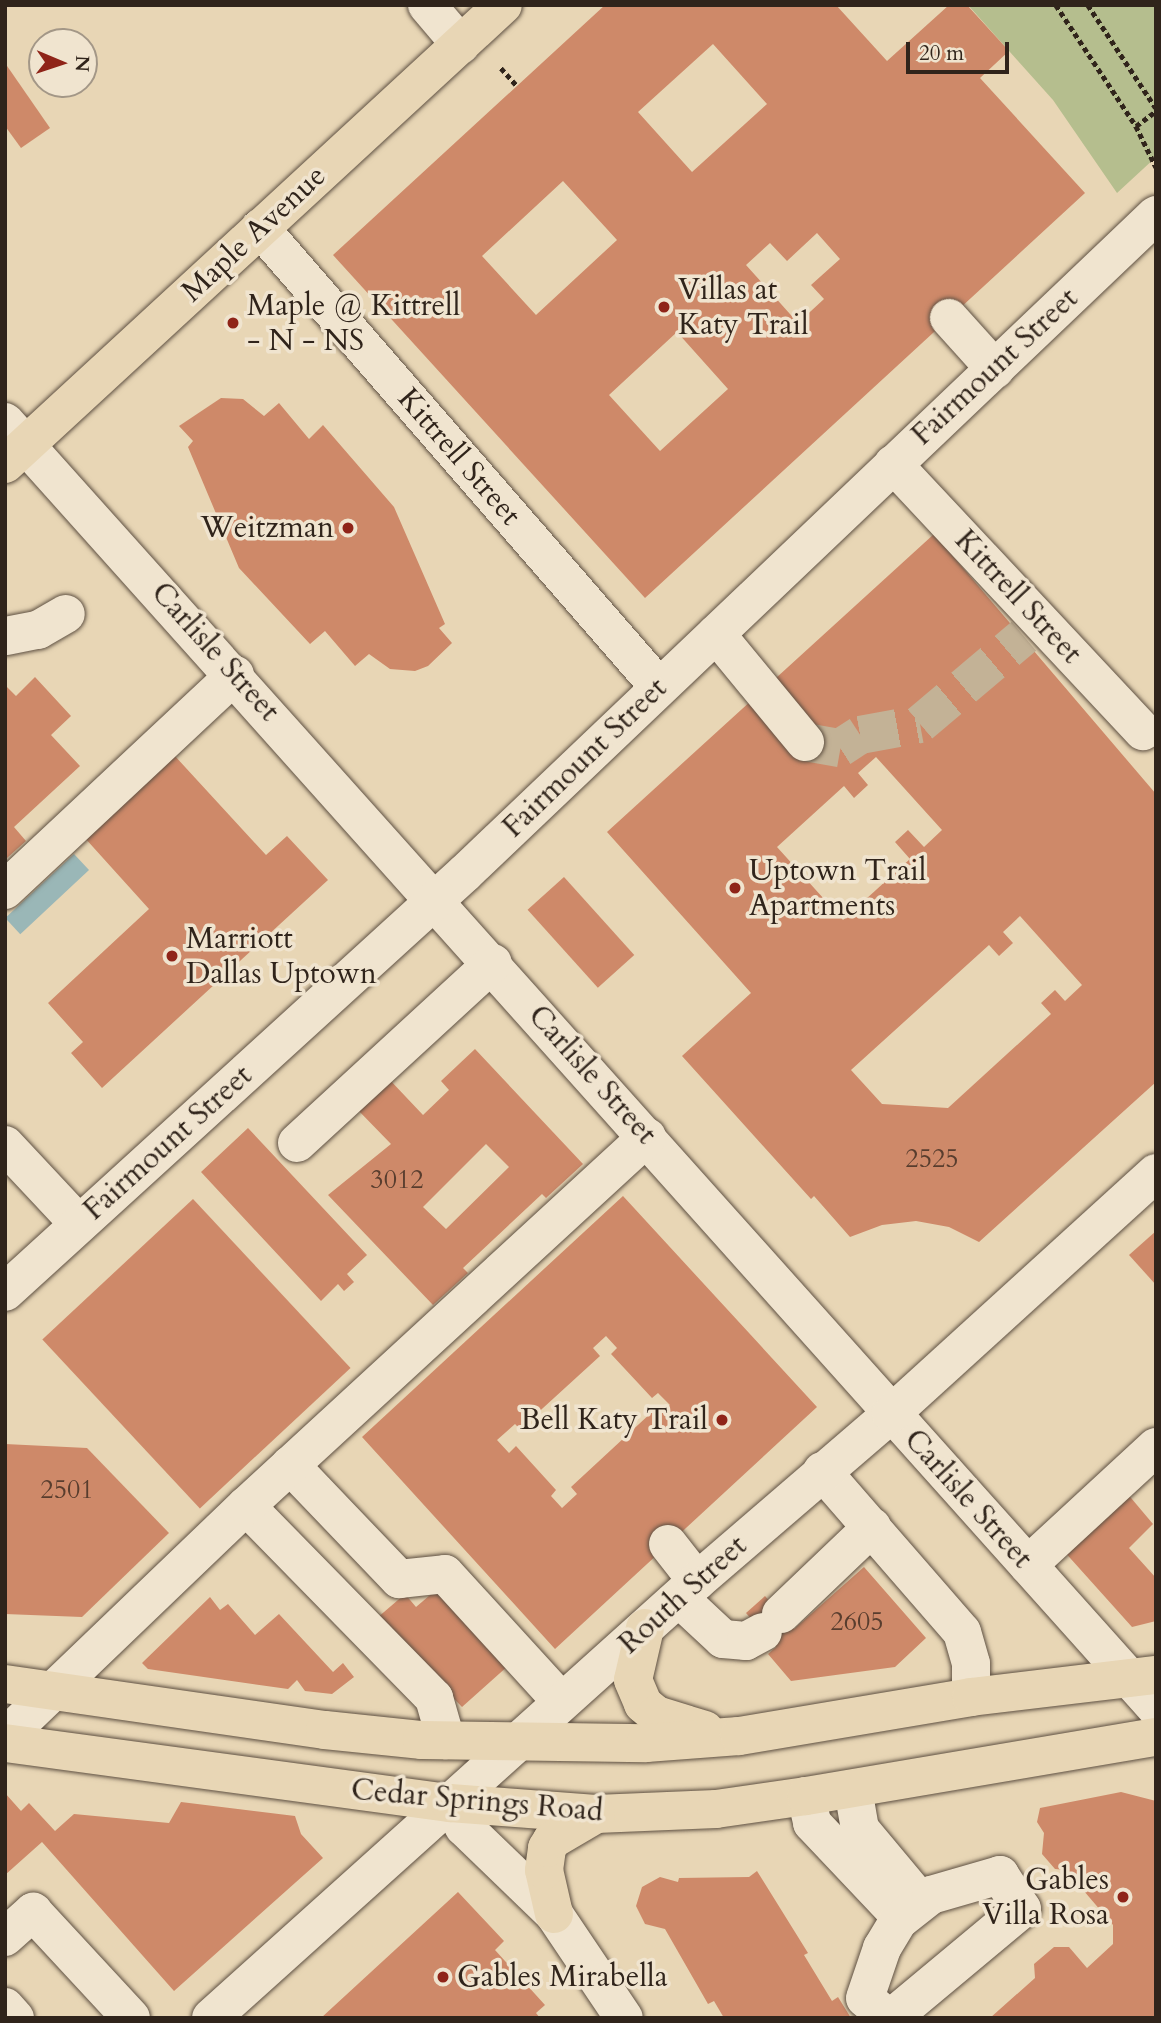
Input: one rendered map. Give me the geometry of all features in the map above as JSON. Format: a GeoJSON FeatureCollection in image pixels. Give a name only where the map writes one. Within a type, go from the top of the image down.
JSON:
{"type":"FeatureCollection","features":[{"type":"Feature","properties":{"kind":"main road","name":"Maple Avenue"},"geometry":{"type":"LineString","coordinates":[[13,443],[260,228],[503,5]]}},
{"type":"Feature","properties":{"kind":"main road"},"geometry":{"type":"LineString","coordinates":[[645,1628],[633,1680],[648,1710],[681,1726],[738,1736]]}},
{"type":"Feature","properties":{"kind":"main road","name":"Cedar Springs Road"},"geometry":{"type":"LineString","coordinates":[[5,1684],[325,1730],[446,1740],[646,1743],[738,1736],[971,1697],[1142,1676]]}},
{"type":"Feature","properties":{"kind":"main road","name":"Cedar Springs Road"},"geometry":{"type":"LineString","coordinates":[[5,1744],[450,1803],[596,1814],[716,1808],[806,1796],[1156,1737]]}},
{"type":"Feature","properties":{"kind":"main road"},"geometry":{"type":"LineString","coordinates":[[554,1914],[544,1870],[547,1848],[552,1840],[596,1814]]}},
{"type":"Feature","properties":{"kind":"street"},"geometry":{"type":"LineString","coordinates":[[427,5],[461,45]]}},
{"type":"Feature","properties":{"kind":"street","name":"Fairmount Street"},"geometry":{"type":"LineString","coordinates":[[5,1292],[435,899],[1156,215]]}},
{"type":"Feature","properties":{"kind":"street","name":"Kittrell Street"},"geometry":{"type":"LineString","coordinates":[[260,228],[659,687]]}},
{"type":"Feature","properties":{"kind":"street"},"geometry":{"type":"LineString","coordinates":[[948,318],[995,369]]}},
{"type":"Feature","properties":{"kind":"street","name":"Carlisle Street"},"geometry":{"type":"LineString","coordinates":[[13,443],[236,675],[1028,1565],[1142,1676],[1156,1708]]}},
{"type":"Feature","properties":{"kind":"street","name":"Kittrell Street"},"geometry":{"type":"LineString","coordinates":[[893,464],[1032,628],[1143,731]]}},
{"type":"Feature","properties":{"kind":"street"},"geometry":{"type":"LineString","coordinates":[[6,636],[38,630],[66,614]]}},
{"type":"Feature","properties":{"kind":"street"},"geometry":{"type":"LineString","coordinates":[[716,634],[805,742]]}},
{"type":"Feature","properties":{"kind":"street"},"geometry":{"type":"LineString","coordinates":[[5,890],[236,675]]}},
{"type":"Feature","properties":{"kind":"street"},"geometry":{"type":"LineString","coordinates":[[297,1143],[493,963]]}},
{"type":"Feature","properties":{"kind":"street"},"geometry":{"type":"LineString","coordinates":[[5,1737],[59,1690],[246,1506],[647,1137]]}},
{"type":"Feature","properties":{"kind":"street"},"geometry":{"type":"LineString","coordinates":[[5,1145],[79,1224]]}},
{"type":"Feature","properties":{"kind":"street","name":"Routh Street"},"geometry":{"type":"LineString","coordinates":[[211,2018],[645,1628],[822,1471],[891,1414],[1156,1173]]}},
{"type":"Feature","properties":{"kind":"street"},"geometry":{"type":"LineString","coordinates":[[1028,1565],[1156,1447]]}},
{"type":"Feature","properties":{"kind":"street"},"geometry":{"type":"LineString","coordinates":[[290,1465],[399,1579],[445,1574],[562,1702]]}},
{"type":"Feature","properties":{"kind":"street"},"geometry":{"type":"LineString","coordinates":[[822,1471],[962,1632],[971,1664],[971,1697]]}},
{"type":"Feature","properties":{"kind":"street"},"geometry":{"type":"LineString","coordinates":[[246,1506],[434,1698],[446,1740]]}},
{"type":"Feature","properties":{"kind":"street"},"geometry":{"type":"LineString","coordinates":[[668,1544],[688,1590],[723,1639],[746,1641],[772,1623],[872,1527]]}},
{"type":"Feature","properties":{"kind":"street"},"geometry":{"type":"LineString","coordinates":[[853,1789],[860,1829],[911,1910]]}},
{"type":"Feature","properties":{"kind":"street"},"geometry":{"type":"LineString","coordinates":[[806,1796],[812,1823],[911,1910]]}},
{"type":"Feature","properties":{"kind":"street"},"geometry":{"type":"LineString","coordinates":[[450,1803],[464,1827],[554,1914],[624,2018]]}},
{"type":"Feature","properties":{"kind":"street"},"geometry":{"type":"LineString","coordinates":[[1000,1875],[1022,1909],[889,2018],[865,1998],[882,1948],[911,1910],[953,1886],[1000,1875]]}},
{"type":"Feature","properties":{"kind":"street"},"geometry":{"type":"LineString","coordinates":[[5,1937],[33,1912],[131,2018]]}},
{"type":"Feature","properties":{"kind":"street"},"geometry":{"type":"LineString","coordinates":[[5,2007],[15,2018]]}},
{"type":"Feature","properties":{"kind":"path"},"geometry":{"type":"LineString","coordinates":[[1056,5],[1136,126],[1147,154],[1156,167]]}},
{"type":"Feature","properties":{"kind":"path"},"geometry":{"type":"LineString","coordinates":[[1088,5],[1156,110],[1136,126]]}},
{"type":"Feature","properties":{"kind":"path"},"geometry":{"type":"LineString","coordinates":[[501,68],[517,86]]}},
{"type":"Feature","properties":{"kind":"green space"},"geometry":{"type":"Polygon","coordinates":[[[968,5],[1156,5],[1156,157],[1117,193],[1053,100],[968,5]]]}},
{"type":"Feature","properties":{"kind":"water"},"geometry":{"type":"Polygon","coordinates":[[[74,854],[89,870],[20,934],[5,918],[74,854]]]}},
{"type":"Feature","properties":{"kind":"building","name":"Villas at Katy Trail"},"geometry":{"type":"Polygon","coordinates":[[[605,5],[836,5],[887,61],[949,5],[967,5],[1009,51],[980,78],[1085,193],[645,598],[333,255],[605,5]],[[713,44],[638,112],[692,172],[767,104],[713,44]],[[563,181],[482,256],[536,315],[617,240],[563,181]],[[817,233],[787,261],[770,243],[746,265],[798,323],[824,299],[811,285],[840,259],[817,233]],[[677,332],[609,395],[660,451],[728,389],[677,332]]]}},
{"type":"Feature","properties":{"kind":"building"},"geometry":{"type":"Polygon","coordinates":[[[5,63],[50,128],[21,148],[5,126],[5,63]]]}},
{"type":"Feature","properties":{"kind":"building"},"geometry":{"type":"Polygon","coordinates":[[[221,398],[243,399],[264,416],[279,403],[309,439],[323,425],[394,507],[445,624],[439,628],[452,643],[428,666],[415,671],[390,669],[369,654],[355,666],[325,631],[310,644],[239,568],[188,447],[193,441],[179,426],[221,398]]]}},
{"type":"Feature","properties":{"kind":"building","name":"Uptown Trail Apartments"},"geometry":{"type":"Polygon","coordinates":[[[934,534],[1156,794],[1156,1082],[979,1242],[949,1227],[916,1221],[882,1225],[850,1237],[814,1196],[811,1199],[682,1056],[751,993],[607,832],[934,534]],[[876,757],[858,773],[868,785],[854,798],[844,786],[777,847],[843,920],[910,859],[895,842],[908,830],[924,847],[942,830],[876,757]],[[1020,916],[1003,932],[1013,943],[999,956],[989,945],[851,1070],[882,1104],[948,1108],[1051,1014],[1041,1003],[1055,990],[1065,1001],[1082,985],[1020,916]]]}},
{"type":"Feature","properties":{"kind":"building"},"geometry":{"type":"Polygon","coordinates":[[[35,677],[71,716],[51,735],[80,766],[14,827],[26,841],[7,858],[5,685],[16,696],[35,677]]]}},
{"type":"Feature","properties":{"kind":"building","name":"Marriott Dallas Uptown"},"geometry":{"type":"Polygon","coordinates":[[[174,755],[266,855],[287,836],[328,880],[102,1088],[71,1053],[83,1042],[48,1003],[149,909],[84,837],[174,755]]]}},
{"type":"Feature","properties":{"kind":"building"},"geometry":{"type":"Polygon","coordinates":[[[564,877],[634,955],[598,988],[528,910],[564,877]]]}},
{"type":"Feature","properties":{"kind":"building"},"geometry":{"type":"Polygon","coordinates":[[[475,1049],[583,1164],[546,1198],[542,1194],[463,1268],[468,1273],[433,1305],[328,1195],[391,1144],[356,1108],[388,1078],[423,1115],[449,1090],[441,1081],[475,1049]],[[486,1144],[423,1207],[446,1229],[509,1167],[486,1144]]]}},
{"type":"Feature","properties":{"kind":"building"},"geometry":{"type":"Polygon","coordinates":[[[248,1128],[367,1255],[347,1274],[354,1282],[344,1291],[338,1284],[321,1301],[201,1172],[248,1128]]]}},
{"type":"Feature","properties":{"kind":"building","name":"Bell Katy Trail"},"geometry":{"type":"Polygon","coordinates":[[[623,1196],[817,1407],[555,1649],[362,1437],[623,1196]],[[606,1336],[593,1348],[600,1356],[520,1429],[515,1424],[497,1440],[509,1453],[516,1446],[556,1490],[551,1496],[562,1508],[577,1494],[571,1487],[652,1412],[657,1417],[670,1405],[658,1393],[652,1398],[611,1354],[617,1348],[606,1336]]]}},
{"type":"Feature","properties":{"kind":"building"},"geometry":{"type":"Polygon","coordinates":[[[193,1199],[351,1368],[200,1508],[42,1339],[193,1199]]]}},
{"type":"Feature","properties":{"kind":"building"},"geometry":{"type":"Polygon","coordinates":[[[1156,1231],[1156,1285],[1129,1255],[1156,1231]]]}},
{"type":"Feature","properties":{"kind":"building"},"geometry":{"type":"Polygon","coordinates":[[[5,1444],[87,1448],[169,1533],[82,1617],[5,1614],[5,1444]]]}},
{"type":"Feature","properties":{"kind":"building"},"geometry":{"type":"Polygon","coordinates":[[[1126,1492],[1153,1524],[1129,1548],[1156,1578],[1156,1621],[1132,1627],[1062,1549],[1126,1492]]]}},
{"type":"Feature","properties":{"kind":"building"},"geometry":{"type":"Polygon","coordinates":[[[864,1567],[926,1638],[895,1667],[791,1681],[768,1654],[776,1647],[746,1613],[765,1596],[794,1629],[864,1567]]]}},
{"type":"Feature","properties":{"kind":"building"},"geometry":{"type":"Polygon","coordinates":[[[436,1590],[509,1665],[462,1707],[377,1618],[405,1594],[416,1607],[436,1590]]]}},
{"type":"Feature","properties":{"kind":"building"},"geometry":{"type":"Polygon","coordinates":[[[210,1597],[220,1610],[228,1604],[255,1635],[279,1614],[333,1672],[343,1663],[354,1677],[332,1694],[305,1691],[297,1680],[288,1689],[148,1669],[142,1663],[210,1597]]]}},
{"type":"Feature","properties":{"kind":"building","name":"Gables Villa Rosa"},"geometry":{"type":"Polygon","coordinates":[[[1121,1792],[1156,1801],[1156,2018],[990,2018],[1035,1978],[1034,1964],[1054,1947],[1069,1947],[1087,1968],[1113,1944],[1113,1925],[1066,1870],[1055,1869],[1042,1854],[1044,1833],[1037,1822],[1040,1808],[1121,1792]]]}},
{"type":"Feature","properties":{"kind":"building"},"geometry":{"type":"Polygon","coordinates":[[[5,1793],[21,1811],[29,1803],[55,1831],[74,1814],[169,1823],[181,1802],[295,1816],[301,1834],[323,1858],[174,1991],[42,1842],[5,1875],[5,1793]]]}},
{"type":"Feature","properties":{"kind":"building"},"geometry":{"type":"Polygon","coordinates":[[[757,1871],[808,1953],[804,1955],[832,2001],[838,1997],[851,2018],[724,2018],[714,2001],[708,2004],[665,1929],[645,1924],[636,1906],[642,1887],[660,1877],[678,1882],[679,1878],[749,1877],[757,1871]]]}},
{"type":"Feature","properties":{"kind":"building","name":"Gables Mirabella"},"geometry":{"type":"Polygon","coordinates":[[[458,1892],[504,1941],[495,1950],[545,2005],[536,2013],[540,2018],[321,2018],[458,1892]]]}},
{"type":"Feature","properties":{"kind":"tunnel"},"geometry":{"type":"LineString","coordinates":[[805,742],[840,748],[860,735],[920,724],[1024,636]]}},
{"type":"Feature","properties":{"kind":"place","name":"Villas at Katy Trail"},"geometry":{"type":"Point","coordinates":[664,307]}},
{"type":"Feature","properties":{"kind":"place","name":"Maple @ Kittrell - N - NS"},"geometry":{"type":"Point","coordinates":[233,323]}},
{"type":"Feature","properties":{"kind":"place","name":"Weitzman"},"geometry":{"type":"Point","coordinates":[348,528]}},
{"type":"Feature","properties":{"kind":"place","name":"Uptown Trail Apartments"},"geometry":{"type":"Point","coordinates":[735,888]}},
{"type":"Feature","properties":{"kind":"place","name":"Marriott Dallas Uptown"},"geometry":{"type":"Point","coordinates":[172,956]}},
{"type":"Feature","properties":{"kind":"place","name":"Bell Katy Trail"},"geometry":{"type":"Point","coordinates":[722,1420]}},
{"type":"Feature","properties":{"kind":"place","name":"Gables Villa Rosa"},"geometry":{"type":"Point","coordinates":[1123,1897]}},
{"type":"Feature","properties":{"kind":"place","name":"Gables Mirabella"},"geometry":{"type":"Point","coordinates":[443,1977]}}]}
